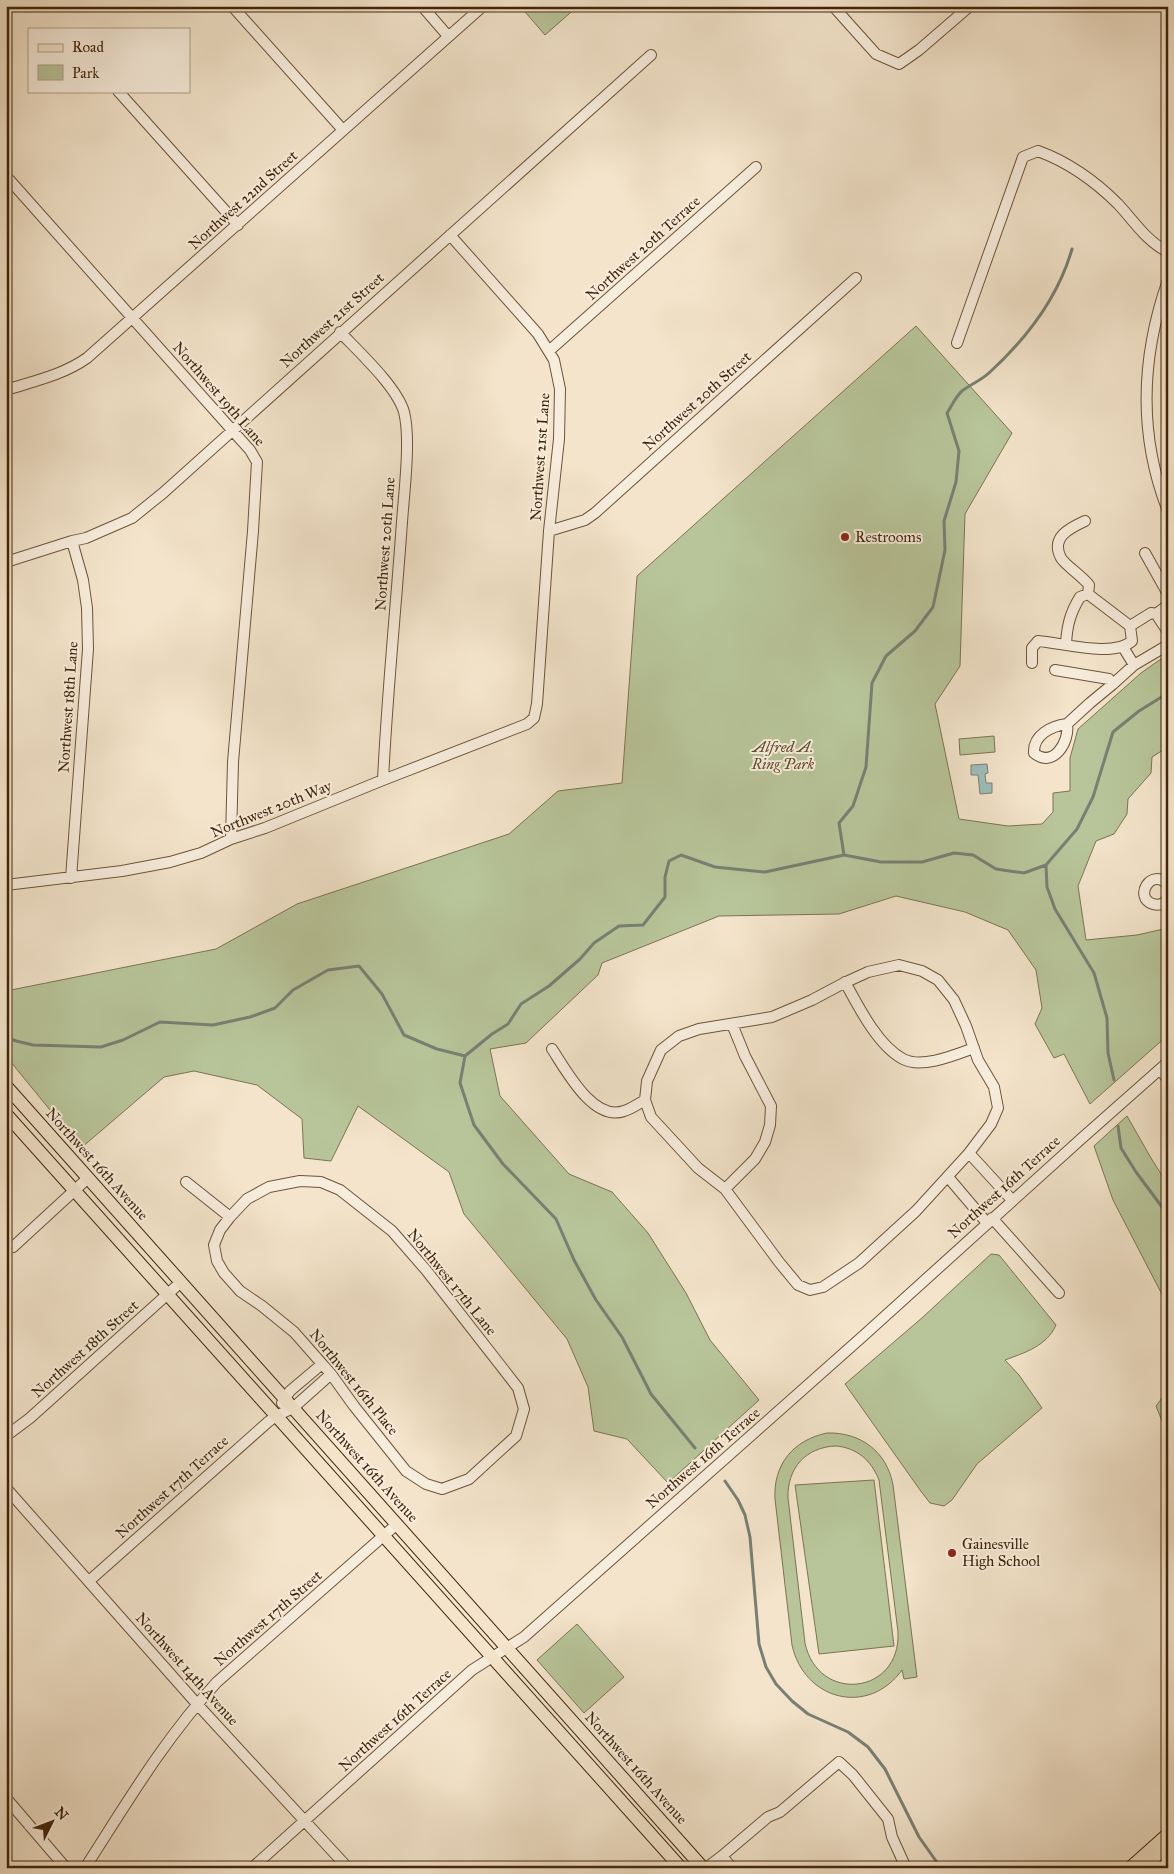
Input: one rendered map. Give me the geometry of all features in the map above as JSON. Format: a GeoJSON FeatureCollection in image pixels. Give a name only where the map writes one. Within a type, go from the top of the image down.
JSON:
{"type":"FeatureCollection","features":[{"type":"Feature","properties":{"kind":"main road","name":"Northwest 16th Avenue"},"geometry":{"type":"LineString","coordinates":[[6,1086],[704,1868]]}},
{"type":"Feature","properties":{"kind":"main road"},"geometry":{"type":"LineString","coordinates":[[6,1114],[681,1868]]}},
{"type":"Feature","properties":{"kind":"main road"},"geometry":{"type":"LineString","coordinates":[[618,1797],[632,1788]]}},
{"type":"Feature","properties":{"kind":"main road"},"geometry":{"type":"LineString","coordinates":[[1130,1868],[1168,1834]]}},
{"type":"Feature","properties":{"kind":"main road"},"geometry":{"type":"LineString","coordinates":[[1144,1868],[1168,1845]]}},
{"type":"Feature","properties":{"kind":"main road"},"geometry":{"type":"LineString","coordinates":[[1155,1868],[1168,1856]]}},
{"type":"Feature","properties":{"kind":"street"},"geometry":{"type":"LineString","coordinates":[[232,6],[343,130]]}},
{"type":"Feature","properties":{"kind":"street"},"geometry":{"type":"LineString","coordinates":[[422,6],[448,36]]}},
{"type":"Feature","properties":{"kind":"street","name":"Northwest 22nd Street"},"geometry":{"type":"LineString","coordinates":[[7,388],[73,368],[101,347],[483,6]]}},
{"type":"Feature","properties":{"kind":"street"},"geometry":{"type":"LineString","coordinates":[[833,6],[876,54],[899,64],[919,50],[970,6]]}},
{"type":"Feature","properties":{"kind":"street","name":"Northwest 21st Street"},"geometry":{"type":"LineString","coordinates":[[6,562],[72,540],[86,538],[132,518],[163,493],[340,332],[651,55]]}},
{"type":"Feature","properties":{"kind":"street"},"geometry":{"type":"LineString","coordinates":[[119,92],[238,225]]}},
{"type":"Feature","properties":{"kind":"street"},"geometry":{"type":"LineString","coordinates":[[957,343],[1023,158],[1038,151],[1059,159],[1104,190],[1155,245],[1168,252]]}},
{"type":"Feature","properties":{"kind":"street","name":"Northwest 20th Terrace"},"geometry":{"type":"LineString","coordinates":[[550,350],[756,167]]}},
{"type":"Feature","properties":{"kind":"street","name":"Northwest 19th Lane"},"geometry":{"type":"LineString","coordinates":[[6,176],[250,450],[257,462],[253,531],[233,762],[231,839]]}},
{"type":"Feature","properties":{"kind":"street","name":"Northwest 21st Lane"},"geometry":{"type":"LineString","coordinates":[[450,235],[550,350],[560,389],[559,439],[549,531],[538,695],[534,718]]}},
{"type":"Feature","properties":{"kind":"street","name":"Northwest 20th Street"},"geometry":{"type":"LineString","coordinates":[[549,531],[584,520],[595,513],[856,278]]}},
{"type":"Feature","properties":{"kind":"street"},"geometry":{"type":"LineString","coordinates":[[1168,280],[1150,342],[1147,409],[1152,461],[1159,489],[1168,512]]}},
{"type":"Feature","properties":{"kind":"street","name":"Northwest 20th Lane"},"geometry":{"type":"LineString","coordinates":[[340,332],[375,369],[395,394],[404,412],[405,420],[404,488],[383,780]]}},
{"type":"Feature","properties":{"kind":"street"},"geometry":{"type":"LineString","coordinates":[[1085,521],[1067,530],[1060,538],[1058,545],[1061,559],[1082,576],[1089,586],[1088,594]]}},
{"type":"Feature","properties":{"kind":"street","name":"Northwest 18th Lane"},"geometry":{"type":"LineString","coordinates":[[71,878],[88,649],[87,608],[83,580],[72,540]]}},
{"type":"Feature","properties":{"kind":"street"},"geometry":{"type":"LineString","coordinates":[[1145,553],[1168,594]]}},
{"type":"Feature","properties":{"kind":"street"},"geometry":{"type":"LineString","coordinates":[[1032,663],[1032,648],[1038,642],[1103,649],[1123,647],[1132,641],[1130,626],[1088,594]]}},
{"type":"Feature","properties":{"kind":"street"},"geometry":{"type":"LineString","coordinates":[[1066,644],[1068,623],[1072,609],[1080,596],[1088,594]]}},
{"type":"Feature","properties":{"kind":"street"},"geometry":{"type":"LineString","coordinates":[[1130,626],[1151,613],[1156,614],[1168,605]]}},
{"type":"Feature","properties":{"kind":"street"},"geometry":{"type":"LineString","coordinates":[[1156,614],[1168,632]]}},
{"type":"Feature","properties":{"kind":"street"},"geometry":{"type":"LineString","coordinates":[[1067,724],[1134,665],[1168,645]]}},
{"type":"Feature","properties":{"kind":"street"},"geometry":{"type":"LineString","coordinates":[[1123,647],[1134,665]]}},
{"type":"Feature","properties":{"kind":"street"},"geometry":{"type":"LineString","coordinates":[[1055,670],[1109,679],[1113,684]]}},
{"type":"Feature","properties":{"kind":"street","name":"Northwest 20th Way"},"geometry":{"type":"LineString","coordinates":[[6,885],[71,878],[170,862],[201,853],[231,839],[265,828],[527,724],[534,718]]}},
{"type":"Feature","properties":{"kind":"street"},"geometry":{"type":"LineString","coordinates":[[1167,882],[1158,879],[1153,880],[1146,885],[1144,893],[1148,901],[1155,905],[1163,904],[1168,900]]}},
{"type":"Feature","properties":{"kind":"street"},"geometry":{"type":"LineString","coordinates":[[900,965],[922,971],[938,980],[954,1000],[978,1060],[994,1087],[998,1108],[991,1124],[968,1154],[916,1211],[859,1263],[823,1287],[810,1290],[798,1285],[778,1262],[725,1189],[698,1168],[651,1117],[645,1100],[647,1082],[662,1050],[678,1036],[699,1029],[772,1017],[812,1000],[845,982],[868,972],[900,965]]}},
{"type":"Feature","properties":{"kind":"street"},"geometry":{"type":"LineString","coordinates":[[845,982],[875,1031],[888,1047],[904,1059],[924,1062],[951,1057],[974,1048]]}},
{"type":"Feature","properties":{"kind":"street"},"geometry":{"type":"LineString","coordinates":[[725,1189],[755,1159],[765,1142],[770,1125],[771,1106],[745,1056],[732,1024]]}},
{"type":"Feature","properties":{"kind":"street"},"geometry":{"type":"LineString","coordinates":[[552,1049],[590,1102],[606,1111],[623,1112],[645,1100]]}},
{"type":"Feature","properties":{"kind":"street","name":"Northwest 16th Terrace"},"geometry":{"type":"LineString","coordinates":[[252,1868],[472,1670],[524,1637],[1168,1062]]}},
{"type":"Feature","properties":{"kind":"street"},"geometry":{"type":"LineString","coordinates":[[1160,1070],[1168,1079]]}},
{"type":"Feature","properties":{"kind":"street"},"geometry":{"type":"LineString","coordinates":[[968,1154],[1012,1200]]}},
{"type":"Feature","properties":{"kind":"street"},"geometry":{"type":"LineString","coordinates":[[948,1177],[1059,1293]]}},
{"type":"Feature","properties":{"kind":"street"},"geometry":{"type":"LineString","coordinates":[[13,1246],[88,1178]]}},
{"type":"Feature","properties":{"kind":"street","name":"Northwest 17th Lane"},"geometry":{"type":"LineString","coordinates":[[230,1217],[247,1199],[269,1187],[300,1181],[321,1182],[340,1190],[366,1208],[392,1231],[426,1270],[518,1388],[524,1409],[516,1436],[469,1479]]}},
{"type":"Feature","properties":{"kind":"street"},"geometry":{"type":"LineString","coordinates":[[186,1182],[230,1217]]}},
{"type":"Feature","properties":{"kind":"street","name":"Northwest 16th Place"},"geometry":{"type":"LineString","coordinates":[[230,1217],[220,1230],[214,1245],[217,1261],[224,1273],[240,1291],[294,1332],[331,1374],[406,1471],[426,1484],[442,1489],[469,1479]]}},
{"type":"Feature","properties":{"kind":"street","name":"Northwest 18th Street"},"geometry":{"type":"LineString","coordinates":[[6,1436],[38,1412],[181,1282]]}},
{"type":"Feature","properties":{"kind":"street"},"geometry":{"type":"LineString","coordinates":[[276,1416],[284,1398],[322,1364]]}},
{"type":"Feature","properties":{"kind":"street"},"geometry":{"type":"LineString","coordinates":[[276,1416],[293,1408],[331,1374]]}},
{"type":"Feature","properties":{"kind":"street","name":"Northwest 17th Terrace"},"geometry":{"type":"LineString","coordinates":[[89,1581],[276,1416]]}},
{"type":"Feature","properties":{"kind":"street","name":"Northwest 14th Avenue"},"geometry":{"type":"LineString","coordinates":[[6,1488],[197,1704],[306,1820],[348,1868]]}},
{"type":"Feature","properties":{"kind":"street","name":"Northwest 17th Street"},"geometry":{"type":"LineString","coordinates":[[85,1868],[176,1728],[217,1682],[398,1524]]}},
{"type":"Feature","properties":{"kind":"street"},"geometry":{"type":"LineString","coordinates":[[704,1868],[722,1856],[768,1817],[780,1812],[839,1762],[853,1775],[888,1819],[892,1837],[906,1868]]}},
{"type":"Feature","properties":{"kind":"street"},"geometry":{"type":"LineString","coordinates":[[6,1798],[66,1868]]}},
{"type":"Feature","properties":{"kind":"street"},"geometry":{"type":"LineString","coordinates":[[722,1856],[732,1868]]}},
{"type":"Feature","properties":{"kind":"green space"},"geometry":{"type":"Polygon","coordinates":[[[520,6],[578,6],[545,35],[520,6]]]}},
{"type":"Feature","properties":{"kind":"green space","name":"Alfred A. Ring Park"},"geometry":{"type":"Polygon","coordinates":[[[916,326],[1012,433],[965,514],[960,666],[935,704],[959,819],[1008,826],[1042,824],[1053,812],[1053,793],[1070,791],[1070,758],[1078,729],[1141,673],[1161,659],[1168,658],[1168,747],[1152,757],[1151,773],[1128,799],[1127,814],[1114,834],[1096,841],[1078,886],[1086,940],[1137,935],[1168,928],[1168,1035],[1090,1104],[1064,1054],[1054,1058],[1035,1024],[1042,1008],[1036,970],[1008,930],[965,912],[896,896],[839,914],[719,916],[602,963],[598,975],[526,1043],[490,1049],[500,1096],[569,1174],[612,1192],[648,1233],[686,1293],[710,1340],[759,1400],[668,1483],[627,1439],[594,1431],[588,1387],[567,1339],[464,1214],[449,1172],[358,1106],[331,1161],[304,1158],[302,1119],[257,1085],[194,1071],[164,1077],[81,1148],[6,1056],[6,991],[216,949],[297,904],[509,834],[558,791],[622,783],[637,576],[916,326]]]}},
{"type":"Feature","properties":{"kind":"green space"},"geometry":{"type":"Polygon","coordinates":[[[994,736],[995,752],[960,755],[959,739],[994,736]]]}},
{"type":"Feature","properties":{"kind":"green space"},"geometry":{"type":"Polygon","coordinates":[[[1127,1116],[1168,1185],[1168,1306],[1113,1200],[1094,1146],[1127,1116]]]}},
{"type":"Feature","properties":{"kind":"green space"},"geometry":{"type":"Polygon","coordinates":[[[991,1254],[999,1255],[1056,1325],[1047,1338],[1034,1348],[1005,1360],[1019,1375],[1042,1408],[977,1464],[952,1500],[944,1506],[930,1503],[845,1384],[923,1317],[991,1254]]]}},
{"type":"Feature","properties":{"kind":"green space"},"geometry":{"type":"Polygon","coordinates":[[[1168,1390],[1168,1436],[1156,1406],[1168,1390]]]}},
{"type":"Feature","properties":{"kind":"green space"},"geometry":{"type":"Polygon","coordinates":[[[827,1433],[839,1434],[861,1440],[870,1446],[885,1463],[893,1485],[917,1677],[904,1679],[902,1670],[888,1685],[872,1694],[855,1697],[839,1696],[823,1689],[809,1679],[799,1664],[792,1645],[775,1487],[782,1465],[788,1456],[804,1441],[827,1433]],[[825,1447],[807,1455],[800,1461],[791,1477],[788,1498],[805,1643],[813,1663],[825,1676],[841,1683],[858,1684],[873,1679],[887,1669],[895,1653],[898,1632],[879,1480],[872,1467],[862,1456],[844,1447],[825,1447]]]}},
{"type":"Feature","properties":{"kind":"green space"},"geometry":{"type":"Polygon","coordinates":[[[874,1480],[894,1646],[819,1654],[795,1485],[874,1480]]]}},
{"type":"Feature","properties":{"kind":"green space"},"geometry":{"type":"Polygon","coordinates":[[[577,1624],[624,1677],[584,1713],[537,1660],[577,1624]]]}},
{"type":"Feature","properties":{"kind":"water"},"geometry":{"type":"Polygon","coordinates":[[[987,764],[986,783],[992,783],[992,793],[980,794],[978,775],[971,775],[971,765],[987,764]]]}},
{"type":"Feature","properties":{"kind":"waterway"},"geometry":{"type":"LineString","coordinates":[[844,855],[839,823],[853,806],[866,767],[872,683],[886,656],[915,631],[933,607],[945,550],[944,521],[956,482],[959,451],[947,413],[960,393],[990,372],[1029,331],[1050,300],[1066,267],[1072,249]]}},
{"type":"Feature","properties":{"kind":"waterway"},"geometry":{"type":"LineString","coordinates":[[1046,865],[1077,829],[1093,797],[1113,732],[1139,711],[1168,693]]}},
{"type":"Feature","properties":{"kind":"waterway"},"geometry":{"type":"LineString","coordinates":[[6,1037],[33,1045],[101,1047],[123,1040],[160,1022],[213,1025],[250,1017],[275,1008],[293,990],[328,970],[359,966],[382,994],[404,1035],[437,1049],[465,1056],[492,1034],[508,1024],[521,1004],[549,986],[580,959],[594,943],[619,926],[643,925],[665,897],[665,877],[669,861],[681,855],[715,867],[765,872],[844,855],[881,862],[922,862],[954,853],[973,855],[996,869],[1024,873],[1046,865]]}},
{"type":"Feature","properties":{"kind":"waterway"},"geometry":{"type":"LineString","coordinates":[[1046,865],[1047,887],[1055,909],[1094,973],[1107,1018],[1108,1053],[1114,1080]]}},
{"type":"Feature","properties":{"kind":"waterway"},"geometry":{"type":"LineString","coordinates":[[465,1056],[460,1083],[474,1125],[503,1164],[556,1219],[574,1260],[596,1300],[622,1337],[651,1394],[695,1448]]}},
{"type":"Feature","properties":{"kind":"waterway"},"geometry":{"type":"LineString","coordinates":[[1118,1126],[1121,1148],[1136,1172],[1168,1215]]}},
{"type":"Feature","properties":{"kind":"waterway"},"geometry":{"type":"LineString","coordinates":[[725,1481],[738,1500],[745,1515],[750,1537],[759,1644],[766,1667],[776,1684],[808,1714],[848,1732],[868,1747],[885,1769],[919,1837],[941,1868]]}},
{"type":"Feature","properties":{"kind":"place","name":"Restrooms"},"geometry":{"type":"Point","coordinates":[845,537]}},
{"type":"Feature","properties":{"kind":"place","name":"Gainesville High School"},"geometry":{"type":"Point","coordinates":[952,1553]}}]}
